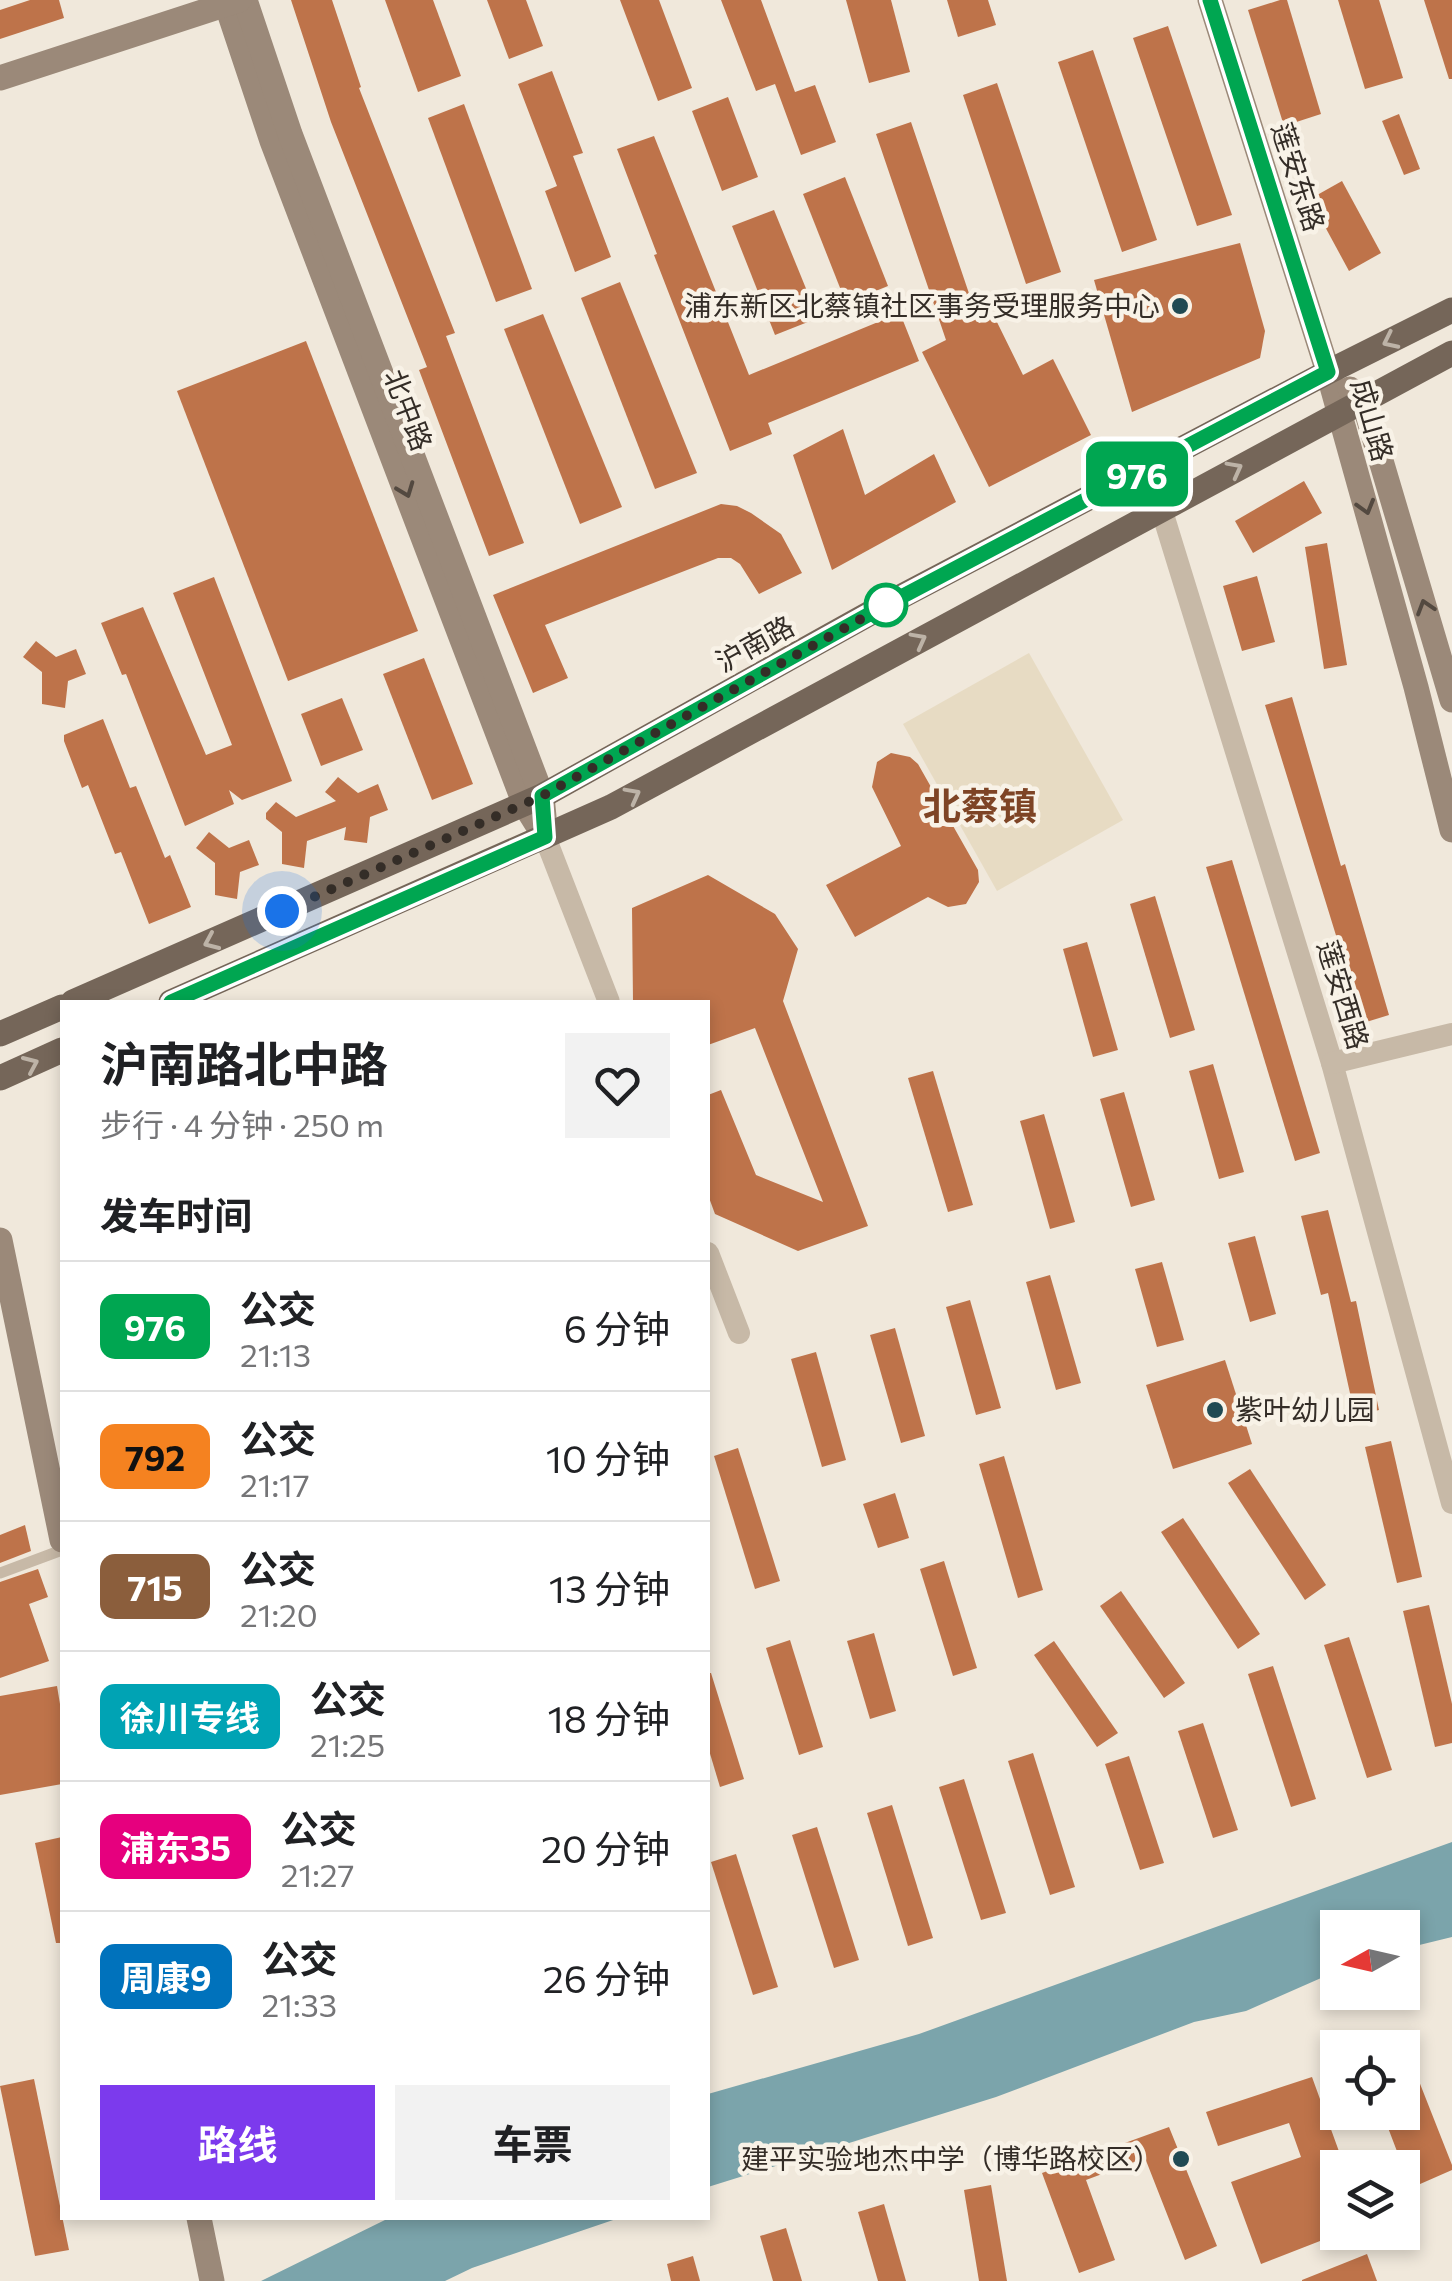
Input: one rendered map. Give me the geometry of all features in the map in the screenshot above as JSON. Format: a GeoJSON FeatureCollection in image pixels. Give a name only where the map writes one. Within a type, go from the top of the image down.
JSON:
{"type":"FeatureCollection","features":[{"type":"Feature","properties":{"kind":"main road","name":"沪南路"},"geometry":{"type":"LineString","coordinates":[[78,1000],[534,801],[884,606],[1452,310]]}},
{"type":"Feature","properties":{"kind":"main road"},"geometry":{"type":"LineString","coordinates":[[176,1000],[611,807],[1452,353]]}},
{"type":"Feature","properties":{"kind":"main road"},"geometry":{"type":"LineString","coordinates":[[0,1034],[60,1008]]}},
{"type":"Feature","properties":{"kind":"main road"},"geometry":{"type":"LineString","coordinates":[[0,1078],[60,1051]]}},
{"type":"Feature","properties":{"kind":"street","name":"莲安东路"},"geometry":{"type":"LineString","coordinates":[[1210,0],[1328,372]]}},
{"type":"Feature","properties":{"kind":"street"},"geometry":{"type":"LineString","coordinates":[[0,78],[234,1]]}},
{"type":"Feature","properties":{"kind":"street","name":"北中路"},"geometry":{"type":"LineString","coordinates":[[234,1],[290,134],[545,837],[609,1000]]}},
{"type":"Feature","properties":{"kind":"street","name":"成山路"},"geometry":{"type":"LineString","coordinates":[[1328,372],[1363,400],[1452,700]]}},
{"type":"Feature","properties":{"kind":"street","name":"成山路"},"geometry":{"type":"LineString","coordinates":[[1328,372],[1452,830]]}},
{"type":"Feature","properties":{"kind":"street","name":"莲安西路"},"geometry":{"type":"LineString","coordinates":[[1161,508],[1332,1063],[1452,1502]]}},
{"type":"Feature","properties":{"kind":"street"},"geometry":{"type":"LineString","coordinates":[[1332,1063],[1452,1034]]}},
{"type":"Feature","properties":{"kind":"street"},"geometry":{"type":"LineString","coordinates":[[0,1240],[60,1530]]}},
{"type":"Feature","properties":{"kind":"street"},"geometry":{"type":"LineString","coordinates":[[710,1258],[739,1333]]}},
{"type":"Feature","properties":{"kind":"street"},"geometry":{"type":"LineString","coordinates":[[199,2220],[212,2281]]}},
{"type":"Feature","properties":{"kind":"lane"},"geometry":{"type":"LineString","coordinates":[[0,1573],[60,1551]]}},
{"type":"Feature","properties":{"kind":"shaded area"},"geometry":{"type":"Polygon","coordinates":[[[1029,653],[1123,820],[997,891],[903,724],[1029,653]]]}},
{"type":"Feature","properties":{"kind":"water"},"geometry":{"type":"Polygon","coordinates":[[[1452,1842],[1452,1937],[1420,1945],[1420,1910],[1320,1910],[1320,1978],[1246,2011],[1194,2022],[996,2097],[710,2186],[710,2093],[919,2034],[1452,1842]]]}},
{"type":"Feature","properties":{"kind":"water"},"geometry":{"type":"Polygon","coordinates":[[[385,2220],[613,2220],[472,2268],[445,2281],[261,2281],[385,2220]]]}},
{"type":"Feature","properties":{"kind":"building"},"geometry":{"type":"Polygon","coordinates":[[[30,0],[59,0],[64,18],[0,39],[0,10],[30,0]]]}},
{"type":"Feature","properties":{"kind":"building"},"geometry":{"type":"Polygon","coordinates":[[[291,0],[332,0],[359,88],[455,333],[446,336],[524,543],[489,556],[419,370],[427,367],[331,122],[291,0]]]}},
{"type":"Feature","properties":{"kind":"building"},"geometry":{"type":"Polygon","coordinates":[[[385,0],[433,0],[461,76],[418,92],[385,0]]]}},
{"type":"Feature","properties":{"kind":"building"},"geometry":{"type":"Polygon","coordinates":[[[487,0],[526,0],[543,46],[509,59],[487,0]]]}},
{"type":"Feature","properties":{"kind":"building"},"geometry":{"type":"Polygon","coordinates":[[[620,0],[659,0],[692,88],[658,101],[620,0]]]}},
{"type":"Feature","properties":{"kind":"building"},"geometry":{"type":"Polygon","coordinates":[[[721,0],[761,0],[795,92],[815,85],[836,142],[801,155],[775,84],[756,91],[721,0]]]}},
{"type":"Feature","properties":{"kind":"building"},"geometry":{"type":"Polygon","coordinates":[[[846,0],[891,0],[910,72],[869,83],[846,0]]]}},
{"type":"Feature","properties":{"kind":"building"},"geometry":{"type":"Polygon","coordinates":[[[947,0],[988,0],[996,25],[958,37],[947,0]]]}},
{"type":"Feature","properties":{"kind":"building"},"geometry":{"type":"Polygon","coordinates":[[[1287,0],[1321,114],[1284,126],[1248,10],[1287,0]]]}},
{"type":"Feature","properties":{"kind":"building"},"geometry":{"type":"Polygon","coordinates":[[[1338,0],[1379,0],[1403,78],[1365,89],[1338,0]]]}},
{"type":"Feature","properties":{"kind":"building"},"geometry":{"type":"Polygon","coordinates":[[[1424,0],[1452,0],[1452,79],[1449,79],[1424,0]]]}},
{"type":"Feature","properties":{"kind":"building"},"geometry":{"type":"Polygon","coordinates":[[[1168,26],[1232,215],[1197,226],[1133,38],[1168,26]]]}},
{"type":"Feature","properties":{"kind":"building"},"geometry":{"type":"Polygon","coordinates":[[[1093,50],[1157,240],[1122,252],[1058,62],[1093,50]]]}},
{"type":"Feature","properties":{"kind":"building"},"geometry":{"type":"Polygon","coordinates":[[[552,71],[583,153],[573,156],[611,257],[575,272],[545,191],[557,186],[518,84],[552,71]]]}},
{"type":"Feature","properties":{"kind":"building"},"geometry":{"type":"Polygon","coordinates":[[[997,83],[1061,272],[1026,284],[963,95],[997,83]]]}},
{"type":"Feature","properties":{"kind":"building"},"geometry":{"type":"Polygon","coordinates":[[[728,97],[758,177],[722,191],[692,111],[728,97]]]}},
{"type":"Feature","properties":{"kind":"building"},"geometry":{"type":"Polygon","coordinates":[[[464,104],[532,289],[496,302],[428,118],[464,104]]]}},
{"type":"Feature","properties":{"kind":"building"},"geometry":{"type":"Polygon","coordinates":[[[1399,114],[1420,169],[1404,175],[1382,121],[1399,114]]]}},
{"type":"Feature","properties":{"kind":"building"},"geometry":{"type":"Polygon","coordinates":[[[911,122],[979,323],[994,316],[1023,375],[1053,359],[1091,435],[989,487],[922,352],[946,340],[876,134],[911,122]]]}},
{"type":"Feature","properties":{"kind":"building"},"geometry":{"type":"Polygon","coordinates":[[[654,136],[749,375],[900,313],[919,361],[768,423],[772,434],[730,451],[617,149],[654,136]]]}},
{"type":"Feature","properties":{"kind":"building"},"geometry":{"type":"Polygon","coordinates":[[[845,177],[888,286],[846,303],[803,194],[845,177]]]}},
{"type":"Feature","properties":{"kind":"building"},"geometry":{"type":"Polygon","coordinates":[[[1342,181],[1381,253],[1349,271],[1310,199],[1342,181]]]}},
{"type":"Feature","properties":{"kind":"building"},"geometry":{"type":"Polygon","coordinates":[[[774,210],[818,318],[775,335],[732,226],[774,210]]]}},
{"type":"Feature","properties":{"kind":"building","name":"浦东新区北蔡镇社区事务受理服务中心"},"geometry":{"type":"Polygon","coordinates":[[[1240,243],[1265,331],[1260,358],[1132,412],[1094,280],[1240,243]]]}},
{"type":"Feature","properties":{"kind":"building"},"geometry":{"type":"Polygon","coordinates":[[[620,282],[697,473],[655,489],[581,298],[620,282]]]}},
{"type":"Feature","properties":{"kind":"building"},"geometry":{"type":"Polygon","coordinates":[[[543,314],[622,507],[580,524],[504,329],[543,314]]]}},
{"type":"Feature","properties":{"kind":"building"},"geometry":{"type":"Polygon","coordinates":[[[306,341],[418,631],[288,681],[177,391],[306,341]]]}},
{"type":"Feature","properties":{"kind":"building"},"geometry":{"type":"Polygon","coordinates":[[[843,429],[865,495],[934,454],[956,502],[832,570],[793,455],[843,429]]]}},
{"type":"Feature","properties":{"kind":"building"},"geometry":{"type":"Polygon","coordinates":[[[1304,481],[1322,513],[1253,553],[1235,521],[1304,481]]]}},
{"type":"Feature","properties":{"kind":"building"},"geometry":{"type":"Polygon","coordinates":[[[721,504],[751,513],[781,534],[802,573],[759,594],[740,564],[731,558],[718,558],[545,625],[568,678],[533,693],[493,595],[721,504]]]}},
{"type":"Feature","properties":{"kind":"building"},"geometry":{"type":"Polygon","coordinates":[[[1327,543],[1347,665],[1324,669],[1305,547],[1327,543]]]}},
{"type":"Feature","properties":{"kind":"building"},"geometry":{"type":"Polygon","coordinates":[[[1257,576],[1275,642],[1242,651],[1223,586],[1257,576]]]}},
{"type":"Feature","properties":{"kind":"building"},"geometry":{"type":"Polygon","coordinates":[[[214,577],[292,781],[242,800],[229,790],[234,804],[185,826],[126,674],[122,675],[101,623],[143,607],[206,755],[232,745],[173,593],[214,577]]]}},
{"type":"Feature","properties":{"kind":"building"},"geometry":{"type":"Polygon","coordinates":[[[36,641],[56,657],[76,649],[86,674],[68,681],[65,708],[42,704],[42,672],[23,657],[36,641]]]}},
{"type":"Feature","properties":{"kind":"building"},"geometry":{"type":"Polygon","coordinates":[[[424,658],[473,784],[432,800],[383,674],[424,658]]]}},
{"type":"Feature","properties":{"kind":"building"},"geometry":{"type":"Polygon","coordinates":[[[1292,697],[1389,1015],[1363,1023],[1265,705],[1292,697]]]}},
{"type":"Feature","properties":{"kind":"building"},"geometry":{"type":"Polygon","coordinates":[[[342,698],[363,750],[321,766],[301,714],[342,698]]]}},
{"type":"Feature","properties":{"kind":"building"},"geometry":{"type":"Polygon","coordinates":[[[103,719],[130,788],[136,786],[165,858],[170,855],[191,907],[149,924],[121,852],[115,854],[88,785],[82,788],[64,741],[64,735],[103,719]]]}},
{"type":"Feature","properties":{"kind":"building"},"geometry":{"type":"Polygon","coordinates":[[[891,753],[910,757],[918,764],[978,870],[979,882],[966,904],[948,907],[928,897],[855,937],[826,885],[901,846],[872,787],[877,762],[891,753]]]}},
{"type":"Feature","properties":{"kind":"building"},"geometry":{"type":"Polygon","coordinates":[[[338,777],[358,793],[378,784],[388,810],[370,817],[367,843],[344,840],[346,827],[307,841],[304,868],[282,864],[282,832],[266,819],[266,813],[276,802],[296,817],[336,801],[325,792],[338,777]]]}},
{"type":"Feature","properties":{"kind":"building"},"geometry":{"type":"Polygon","coordinates":[[[209,832],[229,848],[249,840],[259,865],[240,872],[237,899],[215,895],[215,863],[196,848],[209,832]]]}},
{"type":"Feature","properties":{"kind":"building"},"geometry":{"type":"Polygon","coordinates":[[[1232,860],[1320,1153],[1295,1161],[1206,867],[1232,860]]]}},
{"type":"Feature","properties":{"kind":"building"},"geometry":{"type":"Polygon","coordinates":[[[708,875],[775,914],[798,949],[783,1001],[868,1226],[798,1251],[715,1214],[710,1200],[710,1094],[721,1090],[756,1175],[823,1202],[755,1028],[710,1044],[710,1000],[633,1000],[632,908],[708,875]]]}},
{"type":"Feature","properties":{"kind":"building"},"geometry":{"type":"Polygon","coordinates":[[[1155,896],[1195,1030],[1170,1038],[1130,904],[1155,896]]]}},
{"type":"Feature","properties":{"kind":"building"},"geometry":{"type":"Polygon","coordinates":[[[1087,942],[1118,1050],[1093,1057],[1063,949],[1087,942]]]}},
{"type":"Feature","properties":{"kind":"building"},"geometry":{"type":"Polygon","coordinates":[[[1213,1064],[1244,1172],[1219,1179],[1189,1071],[1213,1064]]]}},
{"type":"Feature","properties":{"kind":"building"},"geometry":{"type":"Polygon","coordinates":[[[933,1071],[973,1205],[948,1212],[908,1078],[933,1071]]]}},
{"type":"Feature","properties":{"kind":"building"},"geometry":{"type":"Polygon","coordinates":[[[1124,1092],[1155,1200],[1131,1207],[1100,1099],[1124,1092]]]}},
{"type":"Feature","properties":{"kind":"building"},"geometry":{"type":"Polygon","coordinates":[[[1044,1114],[1075,1222],[1050,1229],[1020,1121],[1044,1114]]]}},
{"type":"Feature","properties":{"kind":"building"},"geometry":{"type":"Polygon","coordinates":[[[1328,1210],[1351,1302],[1356,1301],[1379,1410],[1355,1416],[1328,1293],[1321,1295],[1301,1216],[1328,1210]]]}},
{"type":"Feature","properties":{"kind":"building"},"geometry":{"type":"Polygon","coordinates":[[[1255,1236],[1276,1314],[1250,1322],[1228,1243],[1255,1236]]]}},
{"type":"Feature","properties":{"kind":"building"},"geometry":{"type":"Polygon","coordinates":[[[1162,1262],[1184,1340],[1157,1347],[1135,1269],[1162,1262]]]}},
{"type":"Feature","properties":{"kind":"building"},"geometry":{"type":"Polygon","coordinates":[[[1050,1275],[1081,1383],[1056,1390],[1026,1282],[1050,1275]]]}},
{"type":"Feature","properties":{"kind":"building"},"geometry":{"type":"Polygon","coordinates":[[[970,1300],[1001,1408],[976,1415],[946,1307],[970,1300]]]}},
{"type":"Feature","properties":{"kind":"building"},"geometry":{"type":"Polygon","coordinates":[[[895,1328],[925,1436],[901,1443],[870,1335],[895,1328]]]}},
{"type":"Feature","properties":{"kind":"building"},"geometry":{"type":"Polygon","coordinates":[[[816,1352],[846,1460],[822,1467],[791,1359],[816,1352]]]}},
{"type":"Feature","properties":{"kind":"building"},"geometry":{"type":"Polygon","coordinates":[[[1225,1360],[1252,1444],[1173,1469],[1146,1385],[1225,1360]]]}},
{"type":"Feature","properties":{"kind":"building"},"geometry":{"type":"Polygon","coordinates":[[[1391,1441],[1422,1577],[1397,1583],[1365,1447],[1391,1441]]]}},
{"type":"Feature","properties":{"kind":"building"},"geometry":{"type":"Polygon","coordinates":[[[738,1448],[780,1581],[755,1589],[714,1456],[738,1448]]]}},
{"type":"Feature","properties":{"kind":"building"},"geometry":{"type":"Polygon","coordinates":[[[1004,1456],[1043,1590],[1018,1598],[979,1464],[1004,1456]]]}},
{"type":"Feature","properties":{"kind":"building"},"geometry":{"type":"Polygon","coordinates":[[[1250,1469],[1326,1585],[1305,1600],[1228,1483],[1250,1469]]]}},
{"type":"Feature","properties":{"kind":"building"},"geometry":{"type":"Polygon","coordinates":[[[895,1493],[909,1538],[878,1548],[863,1504],[895,1493]]]}},
{"type":"Feature","properties":{"kind":"building"},"geometry":{"type":"Polygon","coordinates":[[[1183,1518],[1260,1634],[1238,1649],[1161,1532],[1183,1518]]]}},
{"type":"Feature","properties":{"kind":"building"},"geometry":{"type":"Polygon","coordinates":[[[25,1525],[31,1551],[0,1563],[0,1535],[25,1525]]]}},
{"type":"Feature","properties":{"kind":"building"},"geometry":{"type":"Polygon","coordinates":[[[944,1561],[977,1668],[953,1676],[920,1569],[944,1561]]]}},
{"type":"Feature","properties":{"kind":"building"},"geometry":{"type":"Polygon","coordinates":[[[38,1569],[48,1597],[29,1604],[49,1661],[0,1678],[0,1582],[38,1569]]]}},
{"type":"Feature","properties":{"kind":"building"},"geometry":{"type":"Polygon","coordinates":[[[1121,1591],[1185,1683],[1164,1698],[1100,1606],[1121,1591]]]}},
{"type":"Feature","properties":{"kind":"building"},"geometry":{"type":"Polygon","coordinates":[[[1429,1605],[1452,1704],[1452,1743],[1435,1747],[1403,1611],[1429,1605]]]}},
{"type":"Feature","properties":{"kind":"building"},"geometry":{"type":"Polygon","coordinates":[[[874,1633],[896,1711],[870,1719],[847,1641],[874,1633]]]}},
{"type":"Feature","properties":{"kind":"building"},"geometry":{"type":"Polygon","coordinates":[[[1349,1637],[1392,1770],[1367,1778],[1324,1645],[1349,1637]]]}},
{"type":"Feature","properties":{"kind":"building"},"geometry":{"type":"Polygon","coordinates":[[[790,1640],[823,1747],[799,1755],[766,1648],[790,1640]]]}},
{"type":"Feature","properties":{"kind":"building"},"geometry":{"type":"Polygon","coordinates":[[[1054,1641],[1118,1733],[1097,1747],[1034,1655],[1054,1641]]]}},
{"type":"Feature","properties":{"kind":"building"},"geometry":{"type":"Polygon","coordinates":[[[1273,1666],[1316,1799],[1291,1807],[1248,1674],[1273,1666]]]}},
{"type":"Feature","properties":{"kind":"building"},"geometry":{"type":"Polygon","coordinates":[[[710,1673],[744,1779],[720,1787],[710,1754],[710,1673]]]}},
{"type":"Feature","properties":{"kind":"building"},"geometry":{"type":"Polygon","coordinates":[[[57,1686],[60,1784],[0,1795],[0,1696],[57,1686]]]}},
{"type":"Feature","properties":{"kind":"building"},"geometry":{"type":"Polygon","coordinates":[[[1203,1723],[1238,1830],[1213,1838],[1178,1731],[1203,1723]]]}},
{"type":"Feature","properties":{"kind":"building"},"geometry":{"type":"Polygon","coordinates":[[[1033,1753],[1075,1887],[1050,1895],[1008,1761],[1033,1753]]]}},
{"type":"Feature","properties":{"kind":"building"},"geometry":{"type":"Polygon","coordinates":[[[1129,1756],[1164,1863],[1140,1870],[1105,1764],[1129,1756]]]}},
{"type":"Feature","properties":{"kind":"building"},"geometry":{"type":"Polygon","coordinates":[[[964,1779],[1006,1913],[981,1920],[939,1787],[964,1779]]]}},
{"type":"Feature","properties":{"kind":"building"},"geometry":{"type":"Polygon","coordinates":[[[892,1805],[933,1938],[908,1946],[867,1813],[892,1805]]]}},
{"type":"Feature","properties":{"kind":"building"},"geometry":{"type":"Polygon","coordinates":[[[817,1827],[859,1960],[834,1968],[792,1835],[817,1827]]]}},
{"type":"Feature","properties":{"kind":"building"},"geometry":{"type":"Polygon","coordinates":[[[60,1837],[60,1943],[56,1943],[35,1843],[60,1837]]]}},
{"type":"Feature","properties":{"kind":"building"},"geometry":{"type":"Polygon","coordinates":[[[736,1854],[778,1987],[753,1995],[711,1862],[736,1854]]]}},
{"type":"Feature","properties":{"kind":"building"},"geometry":{"type":"Polygon","coordinates":[[[1312,2077],[1320,2099],[1320,2130],[1331,2130],[1338,2150],[1320,2150],[1320,2241],[1261,2264],[1231,2182],[1301,2157],[1289,2123],[1218,2146],[1206,2112],[1312,2077]]]}},
{"type":"Feature","properties":{"kind":"building"},"geometry":{"type":"Polygon","coordinates":[[[34,2079],[69,2250],[35,2256],[0,2086],[34,2079]]]}},
{"type":"Feature","properties":{"kind":"building"},"geometry":{"type":"Polygon","coordinates":[[[1420,2084],[1452,2170],[1420,2184],[1420,2150],[1396,2150],[1389,2130],[1420,2130],[1420,2084]]]}},
{"type":"Feature","properties":{"kind":"building"},"geometry":{"type":"Polygon","coordinates":[[[1169,2127],[1217,2246],[1185,2260],[1145,2158],[1086,2180],[1115,2260],[1079,2273],[1042,2173],[1169,2127]]]}},
{"type":"Feature","properties":{"kind":"building"},"geometry":{"type":"Polygon","coordinates":[[[991,2185],[1007,2281],[979,2281],[964,2190],[991,2185]]]}},
{"type":"Feature","properties":{"kind":"building"},"geometry":{"type":"Polygon","coordinates":[[[884,2204],[906,2281],[878,2281],[858,2212],[884,2204]]]}},
{"type":"Feature","properties":{"kind":"building"},"geometry":{"type":"Polygon","coordinates":[[[786,2228],[802,2281],[773,2281],[760,2236],[786,2228]]]}},
{"type":"Feature","properties":{"kind":"building"},"geometry":{"type":"Polygon","coordinates":[[[1367,2254],[1377,2281],[1302,2281],[1302,2280],[1367,2254]]]}},
{"type":"Feature","properties":{"kind":"building"},"geometry":{"type":"Polygon","coordinates":[[[693,2256],[700,2281],[671,2281],[667,2264],[693,2256]]]}},
{"type":"Feature","properties":{"kind":"bus line","name":"976"},"geometry":{"type":"LineString","coordinates":[[176,1000],[545,837],[542,796],[884,606],[1328,372],[1210,0]]}},
{"type":"Feature","properties":{"kind":"place","name":"浦东新区北蔡镇社区事务受理服务中心"},"geometry":{"type":"Point","coordinates":[1180,306]}},
{"type":"Feature","properties":{"kind":"place","name":"紫叶幼儿园"},"geometry":{"type":"Point","coordinates":[1215,1410]}},
{"type":"Feature","properties":{"kind":"place","name":"建平实验地杰中学（博华路校区）"},"geometry":{"type":"Point","coordinates":[1181,2159]}},
{"type":"Feature","properties":{"kind":"district","name":"北蔡镇"},"geometry":{"type":"Point","coordinates":[980,807]}},
{"type":"Feature","properties":{"kind":"route"},"geometry":{"type":"LineString","coordinates":[[282,911],[542,796],[886,605]]}}]}
